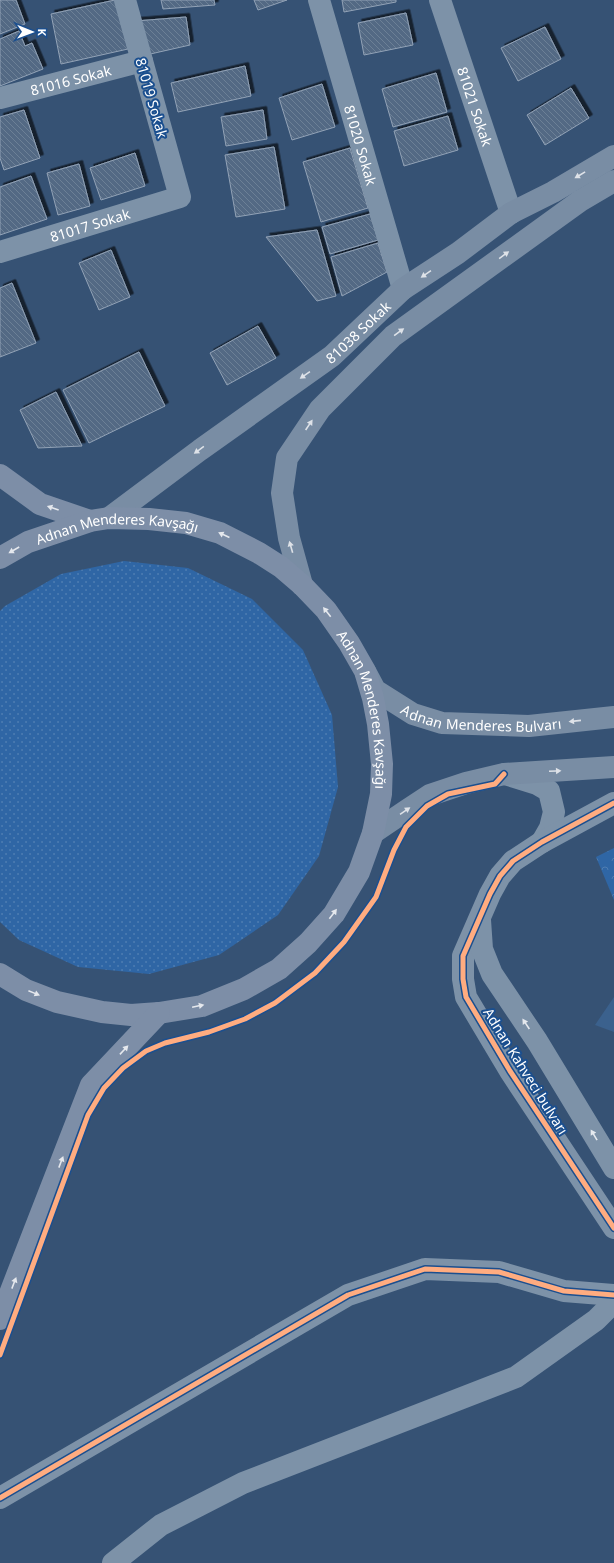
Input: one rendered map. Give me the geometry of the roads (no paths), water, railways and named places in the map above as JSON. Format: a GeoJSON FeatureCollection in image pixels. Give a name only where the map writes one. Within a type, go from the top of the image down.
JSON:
{"type":"FeatureCollection","features":[{"type":"Feature","properties":{"kind":"main road","name":"81038 Sokak"},"geometry":{"type":"LineString","coordinates":[[99,520],[332,356],[403,289],[458,252],[511,213],[553,192],[614,156]]}},
{"type":"Feature","properties":{"kind":"main road","name":"81038 Sokak"},"geometry":{"type":"LineString","coordinates":[[302,585],[289,538],[282,493],[287,458],[320,409],[393,336],[580,201],[614,181]]}},
{"type":"Feature","properties":{"kind":"main road"},"geometry":{"type":"LineString","coordinates":[[0,475],[40,504],[99,520]]}},
{"type":"Feature","properties":{"kind":"main road","name":"Adnan Menderes Kavşağı"},"geometry":{"type":"LineString","coordinates":[[0,558],[28,542],[99,520],[149,519],[186,522],[220,533],[259,553],[281,567],[302,585],[326,610],[349,643],[365,672],[374,698],[382,764],[381,794],[373,833],[359,872],[334,914],[308,943],[279,970],[244,989],[202,1006],[159,1013],[131,1015],[102,1012],[57,1002],[26,990],[0,974]]}},
{"type":"Feature","properties":{"kind":"main road","name":"Adnan Menderes Bulvarı"},"geometry":{"type":"LineString","coordinates":[[365,672],[375,690],[413,714],[442,723],[528,726],[614,717]]}},
{"type":"Feature","properties":{"kind":"main road"},"geometry":{"type":"LineString","coordinates":[[373,833],[430,795],[466,784],[504,774],[614,767]]}},
{"type":"Feature","properties":{"kind":"main road"},"geometry":{"type":"LineString","coordinates":[[0,1319],[91,1085],[159,1013]]}},
{"type":"Feature","properties":{"kind":"street","name":"81019 Sokak"},"geometry":{"type":"LineString","coordinates":[[125,0],[180,197]]}},
{"type":"Feature","properties":{"kind":"street","name":"81020 Sokak"},"geometry":{"type":"LineString","coordinates":[[319,0],[403,289]]}},
{"type":"Feature","properties":{"kind":"street","name":"81021 Sokak"},"geometry":{"type":"LineString","coordinates":[[440,0],[511,213]]}},
{"type":"Feature","properties":{"kind":"street","name":"81016 Sokak"},"geometry":{"type":"LineString","coordinates":[[0,98],[142,61]]}},
{"type":"Feature","properties":{"kind":"street","name":"81017 Sokak"},"geometry":{"type":"LineString","coordinates":[[0,252],[180,197]]}},
{"type":"Feature","properties":{"kind":"street"},"geometry":{"type":"LineString","coordinates":[[504,774],[537,784],[549,791],[554,812],[550,828],[542,842]]}},
{"type":"Feature","properties":{"kind":"street"},"geometry":{"type":"LineString","coordinates":[[480,916],[500,876],[513,861],[542,842],[614,803]]}},
{"type":"Feature","properties":{"kind":"street","name":"Adnan Kahveci bulvarı"},"geometry":{"type":"LineString","coordinates":[[480,916],[482,949],[492,974],[537,1041],[614,1168]]}},
{"type":"Feature","properties":{"kind":"street","name":"Adnan Kahveci bulvarı"},"geometry":{"type":"LineString","coordinates":[[480,916],[463,956],[463,979],[466,998],[510,1071],[614,1228]]}},
{"type":"Feature","properties":{"kind":"street"},"geometry":{"type":"LineString","coordinates":[[0,1498],[348,1294],[425,1269],[499,1272],[564,1290],[614,1295]]}},
{"type":"Feature","properties":{"kind":"street"},"geometry":{"type":"LineString","coordinates":[[113,1563],[161,1525],[244,1483],[516,1377],[596,1320],[614,1302]]}}]}
